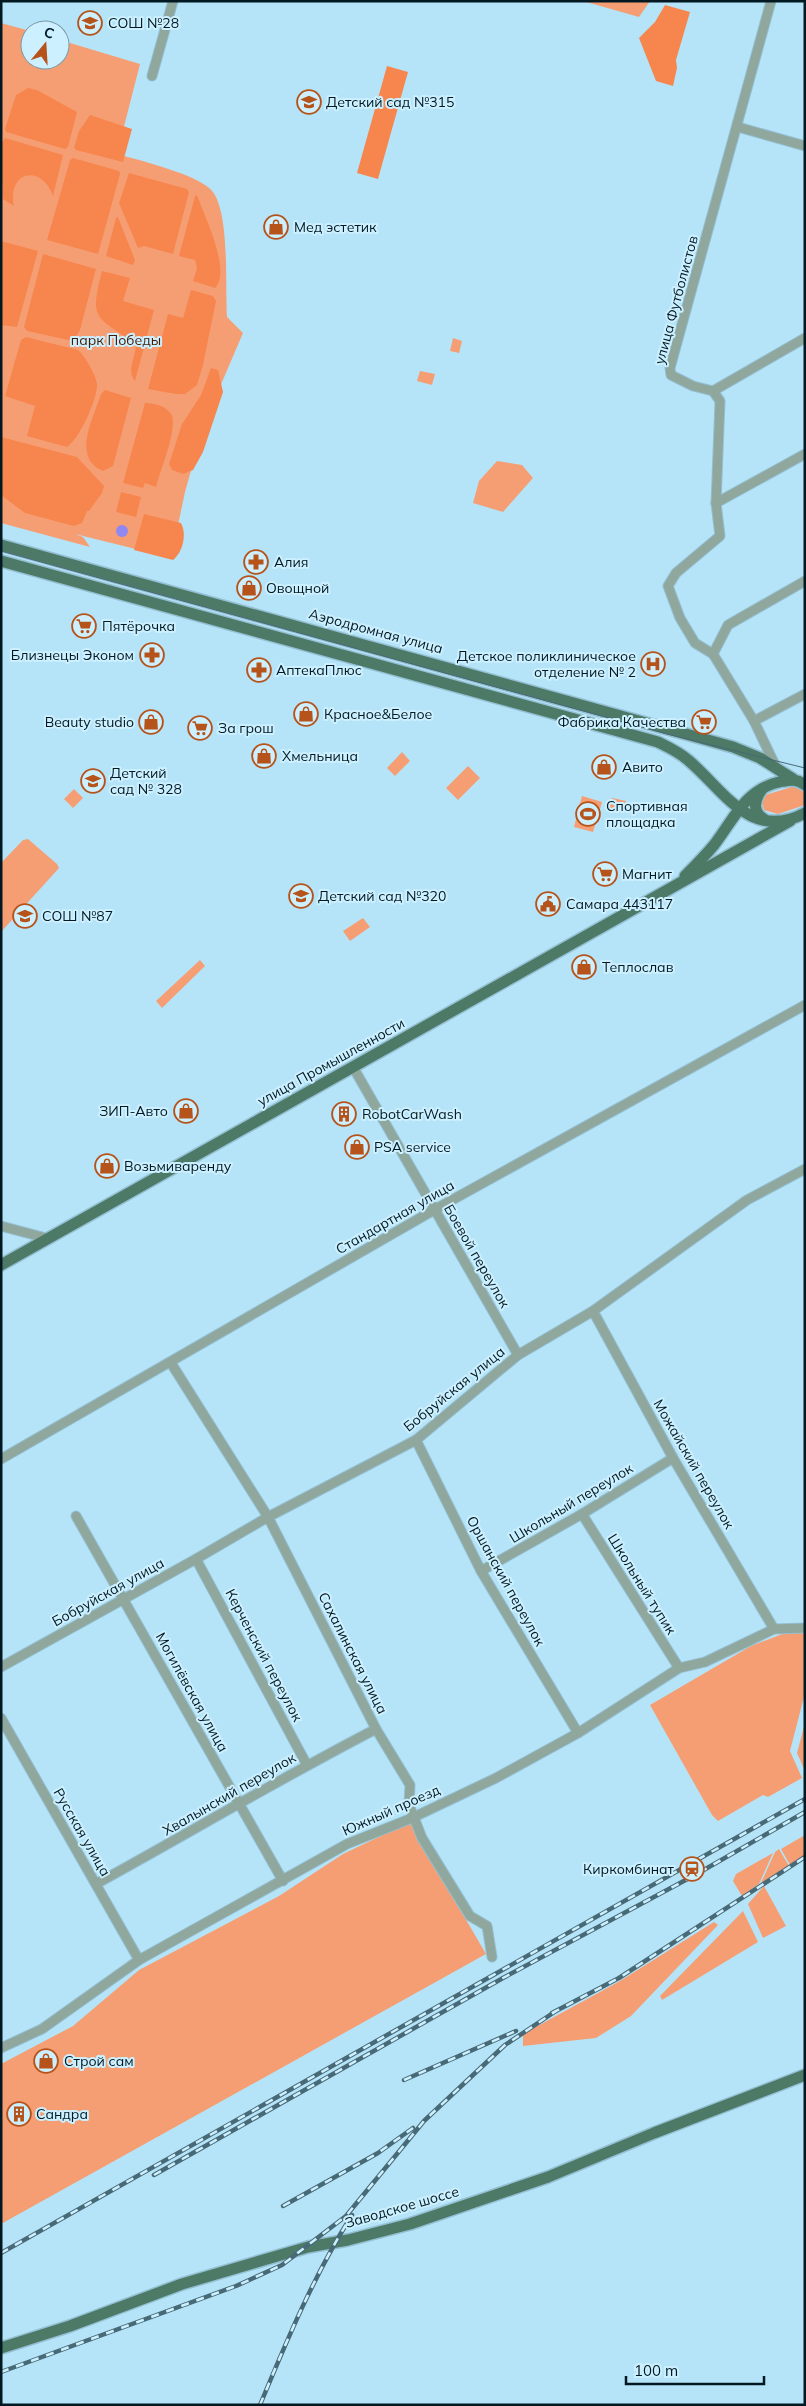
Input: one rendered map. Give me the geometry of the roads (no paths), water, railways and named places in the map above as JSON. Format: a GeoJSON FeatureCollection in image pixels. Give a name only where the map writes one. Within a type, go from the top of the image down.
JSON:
{"type":"FeatureCollection","features":[{"type":"Feature","properties":{"kind":"main road","name":"Аэродромная улица"},"geometry":{"type":"LineString","coordinates":[[1,545],[719,742],[747,751],[800,781]]}},
{"type":"Feature","properties":{"kind":"main road"},"geometry":{"type":"LineString","coordinates":[[1,561],[658,742],[688,760],[728,800],[757,818],[776,822],[800,818]]}},
{"type":"Feature","properties":{"kind":"main road","name":"улица Промышленности"},"geometry":{"type":"LineString","coordinates":[[675,886],[714,845],[739,808],[752,794],[773,784],[800,781]]}},
{"type":"Feature","properties":{"kind":"main road"},"geometry":{"type":"LineString","coordinates":[[762,789],[755,802],[756,812],[761,817],[776,822]]}},
{"type":"Feature","properties":{"kind":"main road","name":"улица Промышленности"},"geometry":{"type":"LineString","coordinates":[[1,1265],[675,886],[800,818]]}},
{"type":"Feature","properties":{"kind":"main road","name":"Заводское шоссе"},"geometry":{"type":"LineString","coordinates":[[1,2348],[73,2325],[182,2284],[308,2247],[348,2240],[410,2224],[548,2178],[654,2133],[805,2075]]}},
{"type":"Feature","properties":{"kind":"street"},"geometry":{"type":"LineString","coordinates":[[152,76],[173,1]]}},
{"type":"Feature","properties":{"kind":"street","name":"улица Футболистов"},"geometry":{"type":"LineString","coordinates":[[713,391],[693,386],[671,375],[670,368],[771,1]]}},
{"type":"Feature","properties":{"kind":"street"},"geometry":{"type":"LineString","coordinates":[[738,126],[805,146]]}},
{"type":"Feature","properties":{"kind":"street"},"geometry":{"type":"LineString","coordinates":[[776,767],[754,721],[713,654],[695,643],[680,618],[668,586],[676,572],[720,536],[716,503],[720,401],[713,391],[805,338]]}},
{"type":"Feature","properties":{"kind":"street"},"geometry":{"type":"LineString","coordinates":[[716,503],[805,454]]}},
{"type":"Feature","properties":{"kind":"street"},"geometry":{"type":"LineString","coordinates":[[713,654],[728,625],[805,581]]}},
{"type":"Feature","properties":{"kind":"street"},"geometry":{"type":"LineString","coordinates":[[754,721],[805,694]]}},
{"type":"Feature","properties":{"kind":"street","name":"Стандартная улица"},"geometry":{"type":"LineString","coordinates":[[1,1459],[171,1363],[434,1210],[805,1005]]}},
{"type":"Feature","properties":{"kind":"street","name":"Боевой переулок"},"geometry":{"type":"LineString","coordinates":[[353,1067],[518,1355]]}},
{"type":"Feature","properties":{"kind":"street","name":"Бобруйская улица"},"geometry":{"type":"LineString","coordinates":[[1,1666],[196,1559],[268,1517],[416,1440],[518,1355],[593,1311],[747,1200],[805,1169]]}},
{"type":"Feature","properties":{"kind":"street"},"geometry":{"type":"LineString","coordinates":[[1,1226],[46,1238]]}},
{"type":"Feature","properties":{"kind":"street","name":"Можайский переулок"},"geometry":{"type":"LineString","coordinates":[[593,1311],[674,1458],[774,1629]]}},
{"type":"Feature","properties":{"kind":"street","name":"Сахалинская улица"},"geometry":{"type":"LineString","coordinates":[[171,1363],[268,1517],[376,1729],[410,1785],[409,1806],[422,1838],[470,1916],[487,1926],[492,1957]]}},
{"type":"Feature","properties":{"kind":"street","name":"Оршанский переулок"},"geometry":{"type":"LineString","coordinates":[[416,1440],[482,1571],[578,1733]]}},
{"type":"Feature","properties":{"kind":"street","name":"Школьный переулок"},"geometry":{"type":"LineString","coordinates":[[482,1571],[582,1514],[674,1458]]}},
{"type":"Feature","properties":{"kind":"street","name":"Школьный тупик"},"geometry":{"type":"LineString","coordinates":[[582,1514],[679,1668]]}},
{"type":"Feature","properties":{"kind":"street","name":"Могилёвская улица"},"geometry":{"type":"LineString","coordinates":[[76,1516],[283,1881]]}},
{"type":"Feature","properties":{"kind":"street","name":"Керченский переулок"},"geometry":{"type":"LineString","coordinates":[[196,1559],[307,1765]]}},
{"type":"Feature","properties":{"kind":"street","name":"Южный проезд"},"geometry":{"type":"LineString","coordinates":[[1,2048],[42,2029],[139,1960],[347,1844],[413,1817],[496,1778],[578,1733],[679,1668],[705,1662],[774,1629],[805,1628]]}},
{"type":"Feature","properties":{"kind":"street","name":"Русская улица"},"geometry":{"type":"LineString","coordinates":[[1,1718],[139,1960]]}},
{"type":"Feature","properties":{"kind":"street","name":"Хвалынский переулок"},"geometry":{"type":"LineString","coordinates":[[96,1884],[307,1765],[376,1729]]}},
{"type":"Feature","properties":{"kind":"tram line"},"geometry":{"type":"LineString","coordinates":[[1,551],[667,734],[805,768]]}},
{"type":"Feature","properties":{"kind":"railway"},"geometry":{"type":"LineString","coordinates":[[1,2253],[805,1799]]}},
{"type":"Feature","properties":{"kind":"railway"},"geometry":{"type":"LineString","coordinates":[[154,2175],[503,1978],[695,1875],[805,1812]]}},
{"type":"Feature","properties":{"kind":"railway"},"geometry":{"type":"LineString","coordinates":[[552,2013],[619,1978],[805,1857]]}},
{"type":"Feature","properties":{"kind":"railway"},"geometry":{"type":"LineString","coordinates":[[1,2372],[236,2286],[282,2265],[346,2216],[424,2121],[505,2045],[556,2011]]}},
{"type":"Feature","properties":{"kind":"railway"},"geometry":{"type":"LineString","coordinates":[[404,2080],[516,2031]]}},
{"type":"Feature","properties":{"kind":"railway"},"geometry":{"type":"LineString","coordinates":[[283,2206],[378,2153],[413,2128]]}},
{"type":"Feature","properties":{"kind":"railway"},"geometry":{"type":"LineString","coordinates":[[260,2405],[313,2284],[352,2215]]}},
{"type":"Feature","properties":{"kind":"place","name":"СОШ №28"},"geometry":{"type":"Point","coordinates":[90,23]}},
{"type":"Feature","properties":{"kind":"place","name":"Детский сад №315"},"geometry":{"type":"Point","coordinates":[309,102]}},
{"type":"Feature","properties":{"kind":"place","name":"Мед эстетик"},"geometry":{"type":"Point","coordinates":[276,227]}},
{"type":"Feature","properties":{"kind":"place","name":"Алия"},"geometry":{"type":"Point","coordinates":[256,562]}},
{"type":"Feature","properties":{"kind":"place","name":"Овощной"},"geometry":{"type":"Point","coordinates":[249,588]}},
{"type":"Feature","properties":{"kind":"place","name":"Пятёрочка"},"geometry":{"type":"Point","coordinates":[84,626]}},
{"type":"Feature","properties":{"kind":"place","name":"Близнецы Эконом"},"geometry":{"type":"Point","coordinates":[152,655]}},
{"type":"Feature","properties":{"kind":"place","name":"Детское поликлиническое отделение № 2"},"geometry":{"type":"Point","coordinates":[653,664]}},
{"type":"Feature","properties":{"kind":"place","name":"АптекаПлюс"},"geometry":{"type":"Point","coordinates":[259,670]}},
{"type":"Feature","properties":{"kind":"place","name":"Красное&Белое"},"geometry":{"type":"Point","coordinates":[306,714]}},
{"type":"Feature","properties":{"kind":"place","name":"Beauty studio"},"geometry":{"type":"Point","coordinates":[151,722]}},
{"type":"Feature","properties":{"kind":"place","name":"Фабрика Качества"},"geometry":{"type":"Point","coordinates":[704,722]}},
{"type":"Feature","properties":{"kind":"place","name":"За грош"},"geometry":{"type":"Point","coordinates":[200,728]}},
{"type":"Feature","properties":{"kind":"place","name":"Хмельница"},"geometry":{"type":"Point","coordinates":[264,756]}},
{"type":"Feature","properties":{"kind":"place","name":"Авито"},"geometry":{"type":"Point","coordinates":[604,767]}},
{"type":"Feature","properties":{"kind":"place","name":"Детский сад № 328"},"geometry":{"type":"Point","coordinates":[93,781]}},
{"type":"Feature","properties":{"kind":"place","name":"Спортивная площадка"},"geometry":{"type":"Point","coordinates":[588,814]}},
{"type":"Feature","properties":{"kind":"place","name":"Магнит"},"geometry":{"type":"Point","coordinates":[605,874]}},
{"type":"Feature","properties":{"kind":"place","name":"Детский сад №320"},"geometry":{"type":"Point","coordinates":[301,896]}},
{"type":"Feature","properties":{"kind":"place","name":"Самара 443117"},"geometry":{"type":"Point","coordinates":[548,904]}},
{"type":"Feature","properties":{"kind":"place","name":"СОШ №87"},"geometry":{"type":"Point","coordinates":[25,916]}},
{"type":"Feature","properties":{"kind":"place","name":"Теплослав"},"geometry":{"type":"Point","coordinates":[584,967]}},
{"type":"Feature","properties":{"kind":"place","name":"ЗИП-Авто"},"geometry":{"type":"Point","coordinates":[186,1111]}},
{"type":"Feature","properties":{"kind":"place","name":"RobotCarWash"},"geometry":{"type":"Point","coordinates":[344,1114]}},
{"type":"Feature","properties":{"kind":"place","name":"PSA service"},"geometry":{"type":"Point","coordinates":[357,1147]}},
{"type":"Feature","properties":{"kind":"place","name":"Возьмиваренду"},"geometry":{"type":"Point","coordinates":[107,1166]}},
{"type":"Feature","properties":{"kind":"place","name":"Киркомбинат"},"geometry":{"type":"Point","coordinates":[692,1869]}},
{"type":"Feature","properties":{"kind":"place","name":"Строй сам"},"geometry":{"type":"Point","coordinates":[46,2061]}},
{"type":"Feature","properties":{"kind":"place","name":"Сандра"},"geometry":{"type":"Point","coordinates":[19,2114]}},
{"type":"Feature","properties":{"kind":"park label","name":"парк Победы"},"geometry":{"type":"Point","coordinates":[116,340]}}]}
